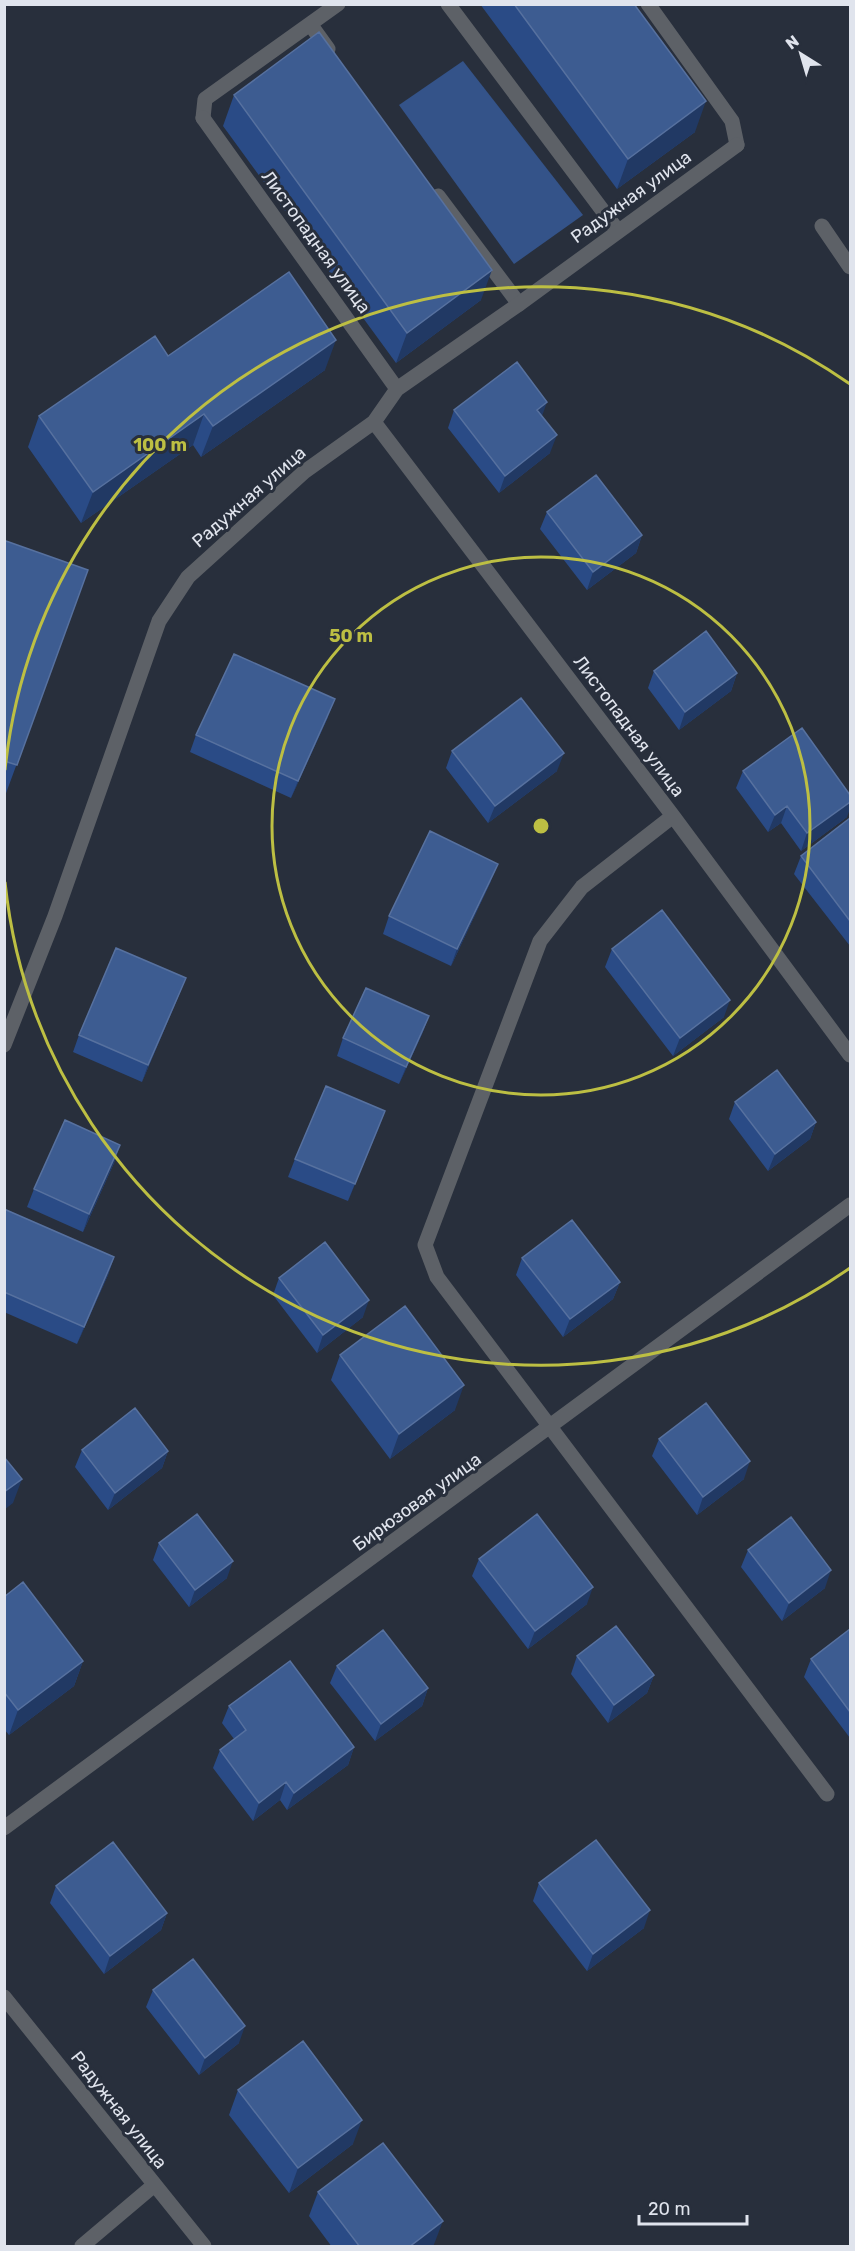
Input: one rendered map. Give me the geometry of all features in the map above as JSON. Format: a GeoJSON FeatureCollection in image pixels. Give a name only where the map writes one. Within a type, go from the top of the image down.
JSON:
{"type":"FeatureCollection","features":[{"type":"Feature","properties":{"kind":"street"},"geometry":{"type":"LineString","coordinates":[[338,4],[310,24],[338,61]]}},
{"type":"Feature","properties":{"kind":"street"},"geometry":{"type":"LineString","coordinates":[[448,4],[618,231]]}},
{"type":"Feature","properties":{"kind":"street","name":"Радужная улица"},"geometry":{"type":"LineString","coordinates":[[4,1045],[55,916],[159,621],[188,577],[304,472],[374,422],[397,389],[519,304],[737,145],[732,121],[648,4]]}},
{"type":"Feature","properties":{"kind":"street","name":"Листопадная улица"},"geometry":{"type":"LineString","coordinates":[[310,24],[205,99],[204,118],[397,389]]}},
{"type":"Feature","properties":{"kind":"street"},"geometry":{"type":"LineString","coordinates":[[428,183],[519,304]]}},
{"type":"Feature","properties":{"kind":"street"},"geometry":{"type":"LineString","coordinates":[[822,226],[850,267]]}},
{"type":"Feature","properties":{"kind":"street","name":"Листопадная улица"},"geometry":{"type":"LineString","coordinates":[[374,422],[673,816],[850,1055]]}},
{"type":"Feature","properties":{"kind":"street"},"geometry":{"type":"LineString","coordinates":[[673,816],[582,887],[540,941],[425,1245],[436,1277],[827,1794]]}},
{"type":"Feature","properties":{"kind":"street","name":"Бирюзовая улица"},"geometry":{"type":"LineString","coordinates":[[4,1828],[850,1205]]}},
{"type":"Feature","properties":{"kind":"street","name":"Радужная улица"},"geometry":{"type":"LineString","coordinates":[[4,1997],[204,2247]]}},
{"type":"Feature","properties":{"kind":"street"},"geometry":{"type":"LineString","coordinates":[[82,2247],[153,2186]]}},
{"type":"Feature","properties":{"kind":"shaded area"},"geometry":{"type":"Polygon","coordinates":[[[463,61],[583,215],[514,264],[399,105],[463,61]]]}},
{"type":"Feature","properties":{"kind":"building"},"geometry":{"type":"Polygon","coordinates":[[[514,4],[634,4],[706,101],[628,159],[514,4]]]}},
{"type":"Feature","properties":{"kind":"building"},"geometry":{"type":"Polygon","coordinates":[[[319,32],[492,270],[407,333],[234,95],[319,32]]]}},
{"type":"Feature","properties":{"kind":"building"},"geometry":{"type":"Polygon","coordinates":[[[289,272],[336,340],[213,426],[204,414],[93,492],[39,416],[155,336],[168,356],[289,272]]]}},
{"type":"Feature","properties":{"kind":"building"},"geometry":{"type":"Polygon","coordinates":[[[517,362],[547,402],[537,410],[557,435],[505,476],[454,410],[517,362]]]}},
{"type":"Feature","properties":{"kind":"building"},"geometry":{"type":"Polygon","coordinates":[[[596,475],[642,535],[593,572],[547,512],[596,475]]]}},
{"type":"Feature","properties":{"kind":"building"},"geometry":{"type":"Polygon","coordinates":[[[6,541],[88,570],[17,765],[4,761],[4,544],[6,541]]]}},
{"type":"Feature","properties":{"kind":"building"},"geometry":{"type":"Polygon","coordinates":[[[706,631],[737,673],[685,712],[654,671],[706,631]]]}},
{"type":"Feature","properties":{"kind":"building"},"geometry":{"type":"Polygon","coordinates":[[[234,654],[335,699],[298,781],[196,735],[234,654]]]}},
{"type":"Feature","properties":{"kind":"building"},"geometry":{"type":"Polygon","coordinates":[[[521,698],[564,753],[495,806],[452,751],[521,698]]]}},
{"type":"Feature","properties":{"kind":"building"},"geometry":{"type":"Polygon","coordinates":[[[802,728],[850,795],[850,802],[807,833],[787,806],[775,815],[743,771],[802,728]]]}},
{"type":"Feature","properties":{"kind":"building"},"geometry":{"type":"Polygon","coordinates":[[[850,818],[850,921],[801,856],[850,818]]]}},
{"type":"Feature","properties":{"kind":"building"},"geometry":{"type":"Polygon","coordinates":[[[430,831],[498,864],[457,949],[389,916],[430,831]]]}},
{"type":"Feature","properties":{"kind":"building"},"geometry":{"type":"Polygon","coordinates":[[[662,910],[730,1000],[680,1038],[612,949],[662,910]]]}},
{"type":"Feature","properties":{"kind":"building"},"geometry":{"type":"Polygon","coordinates":[[[116,948],[186,978],[148,1065],[79,1035],[116,948]]]}},
{"type":"Feature","properties":{"kind":"building"},"geometry":{"type":"Polygon","coordinates":[[[366,988],[429,1016],[406,1067],[343,1038],[366,988]]]}},
{"type":"Feature","properties":{"kind":"building"},"geometry":{"type":"Polygon","coordinates":[[[777,1070],[816,1122],[775,1154],[735,1102],[777,1070]]]}},
{"type":"Feature","properties":{"kind":"building"},"geometry":{"type":"Polygon","coordinates":[[[326,1086],[385,1111],[355,1184],[295,1159],[326,1086]]]}},
{"type":"Feature","properties":{"kind":"building"},"geometry":{"type":"Polygon","coordinates":[[[65,1120],[120,1145],[89,1214],[34,1189],[65,1120]]]}},
{"type":"Feature","properties":{"kind":"building"},"geometry":{"type":"Polygon","coordinates":[[[4,1209],[114,1257],[84,1327],[4,1292],[4,1209]]]}},
{"type":"Feature","properties":{"kind":"building"},"geometry":{"type":"Polygon","coordinates":[[[572,1220],[620,1282],[570,1319],[522,1258],[572,1220]]]}},
{"type":"Feature","properties":{"kind":"building"},"geometry":{"type":"Polygon","coordinates":[[[325,1242],[369,1300],[323,1335],[279,1278],[325,1242]]]}},
{"type":"Feature","properties":{"kind":"building"},"geometry":{"type":"Polygon","coordinates":[[[405,1306],[464,1385],[399,1434],[340,1355],[405,1306]]]}},
{"type":"Feature","properties":{"kind":"building"},"geometry":{"type":"Polygon","coordinates":[[[706,1403],[750,1461],[703,1497],[659,1439],[706,1403]]]}},
{"type":"Feature","properties":{"kind":"building"},"geometry":{"type":"Polygon","coordinates":[[[135,1408],[168,1451],[115,1493],[82,1450],[135,1408]]]}},
{"type":"Feature","properties":{"kind":"building"},"geometry":{"type":"Polygon","coordinates":[[[4,1457],[22,1479],[4,1492],[4,1457]]]}},
{"type":"Feature","properties":{"kind":"building"},"geometry":{"type":"Polygon","coordinates":[[[197,1514],[233,1561],[195,1590],[159,1543],[197,1514]]]}},
{"type":"Feature","properties":{"kind":"building"},"geometry":{"type":"Polygon","coordinates":[[[537,1514],[593,1587],[535,1631],[479,1559],[537,1514]]]}},
{"type":"Feature","properties":{"kind":"building"},"geometry":{"type":"Polygon","coordinates":[[[791,1517],[831,1570],[789,1603],[748,1550],[791,1517]]]}},
{"type":"Feature","properties":{"kind":"building"},"geometry":{"type":"Polygon","coordinates":[[[23,1582],[83,1661],[18,1710],[4,1692],[4,1597],[23,1582]]]}},
{"type":"Feature","properties":{"kind":"building"},"geometry":{"type":"Polygon","coordinates":[[[616,1626],[654,1675],[614,1705],[577,1656],[616,1626]]]}},
{"type":"Feature","properties":{"kind":"building"},"geometry":{"type":"Polygon","coordinates":[[[850,1629],[850,1712],[811,1659],[850,1629]]]}},
{"type":"Feature","properties":{"kind":"building"},"geometry":{"type":"Polygon","coordinates":[[[383,1630],[428,1688],[381,1724],[337,1666],[383,1630]]]}},
{"type":"Feature","properties":{"kind":"building"},"geometry":{"type":"Polygon","coordinates":[[[290,1661],[354,1747],[294,1793],[286,1782],[259,1803],[220,1750],[246,1730],[229,1706],[290,1661]]]}},
{"type":"Feature","properties":{"kind":"building"},"geometry":{"type":"Polygon","coordinates":[[[596,1840],[650,1910],[593,1954],[539,1883],[596,1840]]]}},
{"type":"Feature","properties":{"kind":"building"},"geometry":{"type":"Polygon","coordinates":[[[113,1842],[167,1913],[110,1956],[56,1886],[113,1842]]]}},
{"type":"Feature","properties":{"kind":"building"},"geometry":{"type":"Polygon","coordinates":[[[193,1959],[245,2026],[205,2058],[153,1990],[193,1959]]]}},
{"type":"Feature","properties":{"kind":"building"},"geometry":{"type":"Polygon","coordinates":[[[303,2041],[362,2120],[298,2168],[238,2090],[303,2041]]]}},
{"type":"Feature","properties":{"kind":"building"},"geometry":{"type":"Polygon","coordinates":[[[383,2143],[443,2221],[409,2247],[360,2247],[318,2192],[383,2143]]]}}]}
